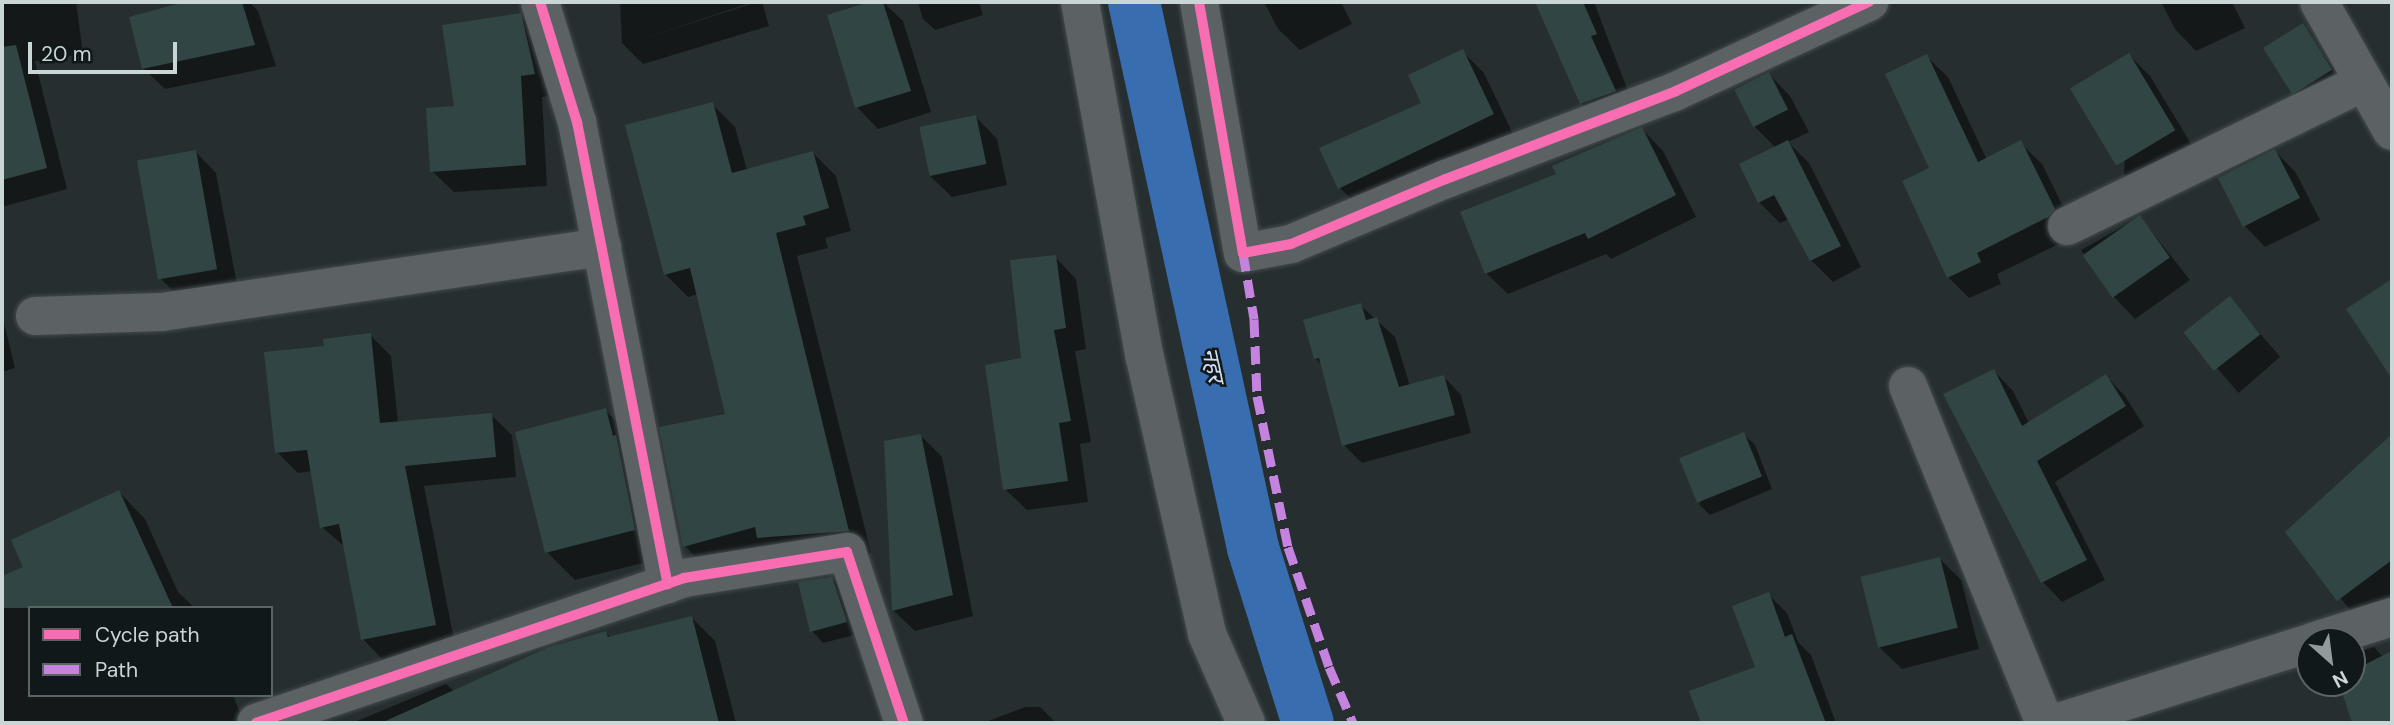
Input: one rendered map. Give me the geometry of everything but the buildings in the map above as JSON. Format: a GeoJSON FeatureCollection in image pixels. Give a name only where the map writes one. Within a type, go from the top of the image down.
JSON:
{"type":"FeatureCollection","features":[{"type":"Feature","properties":{"kind":"street"},"geometry":{"type":"LineString","coordinates":[[540,2],[578,122],[668,584]]}},
{"type":"Feature","properties":{"kind":"street"},"geometry":{"type":"LineString","coordinates":[[1080,2],[1144,358],[1206,634],[1246,723]]}},
{"type":"Feature","properties":{"kind":"street"},"geometry":{"type":"LineString","coordinates":[[1199,2],[1243,253],[1291,244],[1446,178],[1676,92],[1869,2]]}},
{"type":"Feature","properties":{"kind":"street"},"geometry":{"type":"LineString","coordinates":[[2319,2],[2392,131]]}},
{"type":"Feature","properties":{"kind":"street"},"geometry":{"type":"LineString","coordinates":[[2067,226],[2364,82]]}},
{"type":"Feature","properties":{"kind":"street"},"geometry":{"type":"LineString","coordinates":[[35,316],[162,312],[602,247]]}},
{"type":"Feature","properties":{"kind":"street"},"geometry":{"type":"LineString","coordinates":[[1908,386],[2045,723]]}},
{"type":"Feature","properties":{"kind":"street"},"geometry":{"type":"LineString","coordinates":[[256,723],[668,584],[847,552],[904,723]]}},
{"type":"Feature","properties":{"kind":"street"},"geometry":{"type":"LineString","coordinates":[[2360,627],[2392,617]]}},
{"type":"Feature","properties":{"kind":"street"},"geometry":{"type":"LineString","coordinates":[[2056,723],[2296,647]]}},
{"type":"Feature","properties":{"kind":"waterway","name":"नहर"},"geometry":{"type":"LineString","coordinates":[[1134,2],[1253,548],[1308,723]]}},
{"type":"Feature","properties":{"kind":"marked path"},"geometry":{"type":"LineString","coordinates":[[1243,253],[1254,319],[1257,396],[1288,547],[1329,667],[1353,723]]}},
{"type":"Feature","properties":{"kind":"cycle path"},"geometry":{"type":"LineString","coordinates":[[540,2],[577,122],[668,584]]}},
{"type":"Feature","properties":{"kind":"cycle path"},"geometry":{"type":"LineString","coordinates":[[1199,2],[1243,253],[1291,244],[1446,179],[1676,91],[1869,2]]}},
{"type":"Feature","properties":{"kind":"cycle path"},"geometry":{"type":"LineString","coordinates":[[256,723],[684,578],[847,552],[904,723]]}}]}
